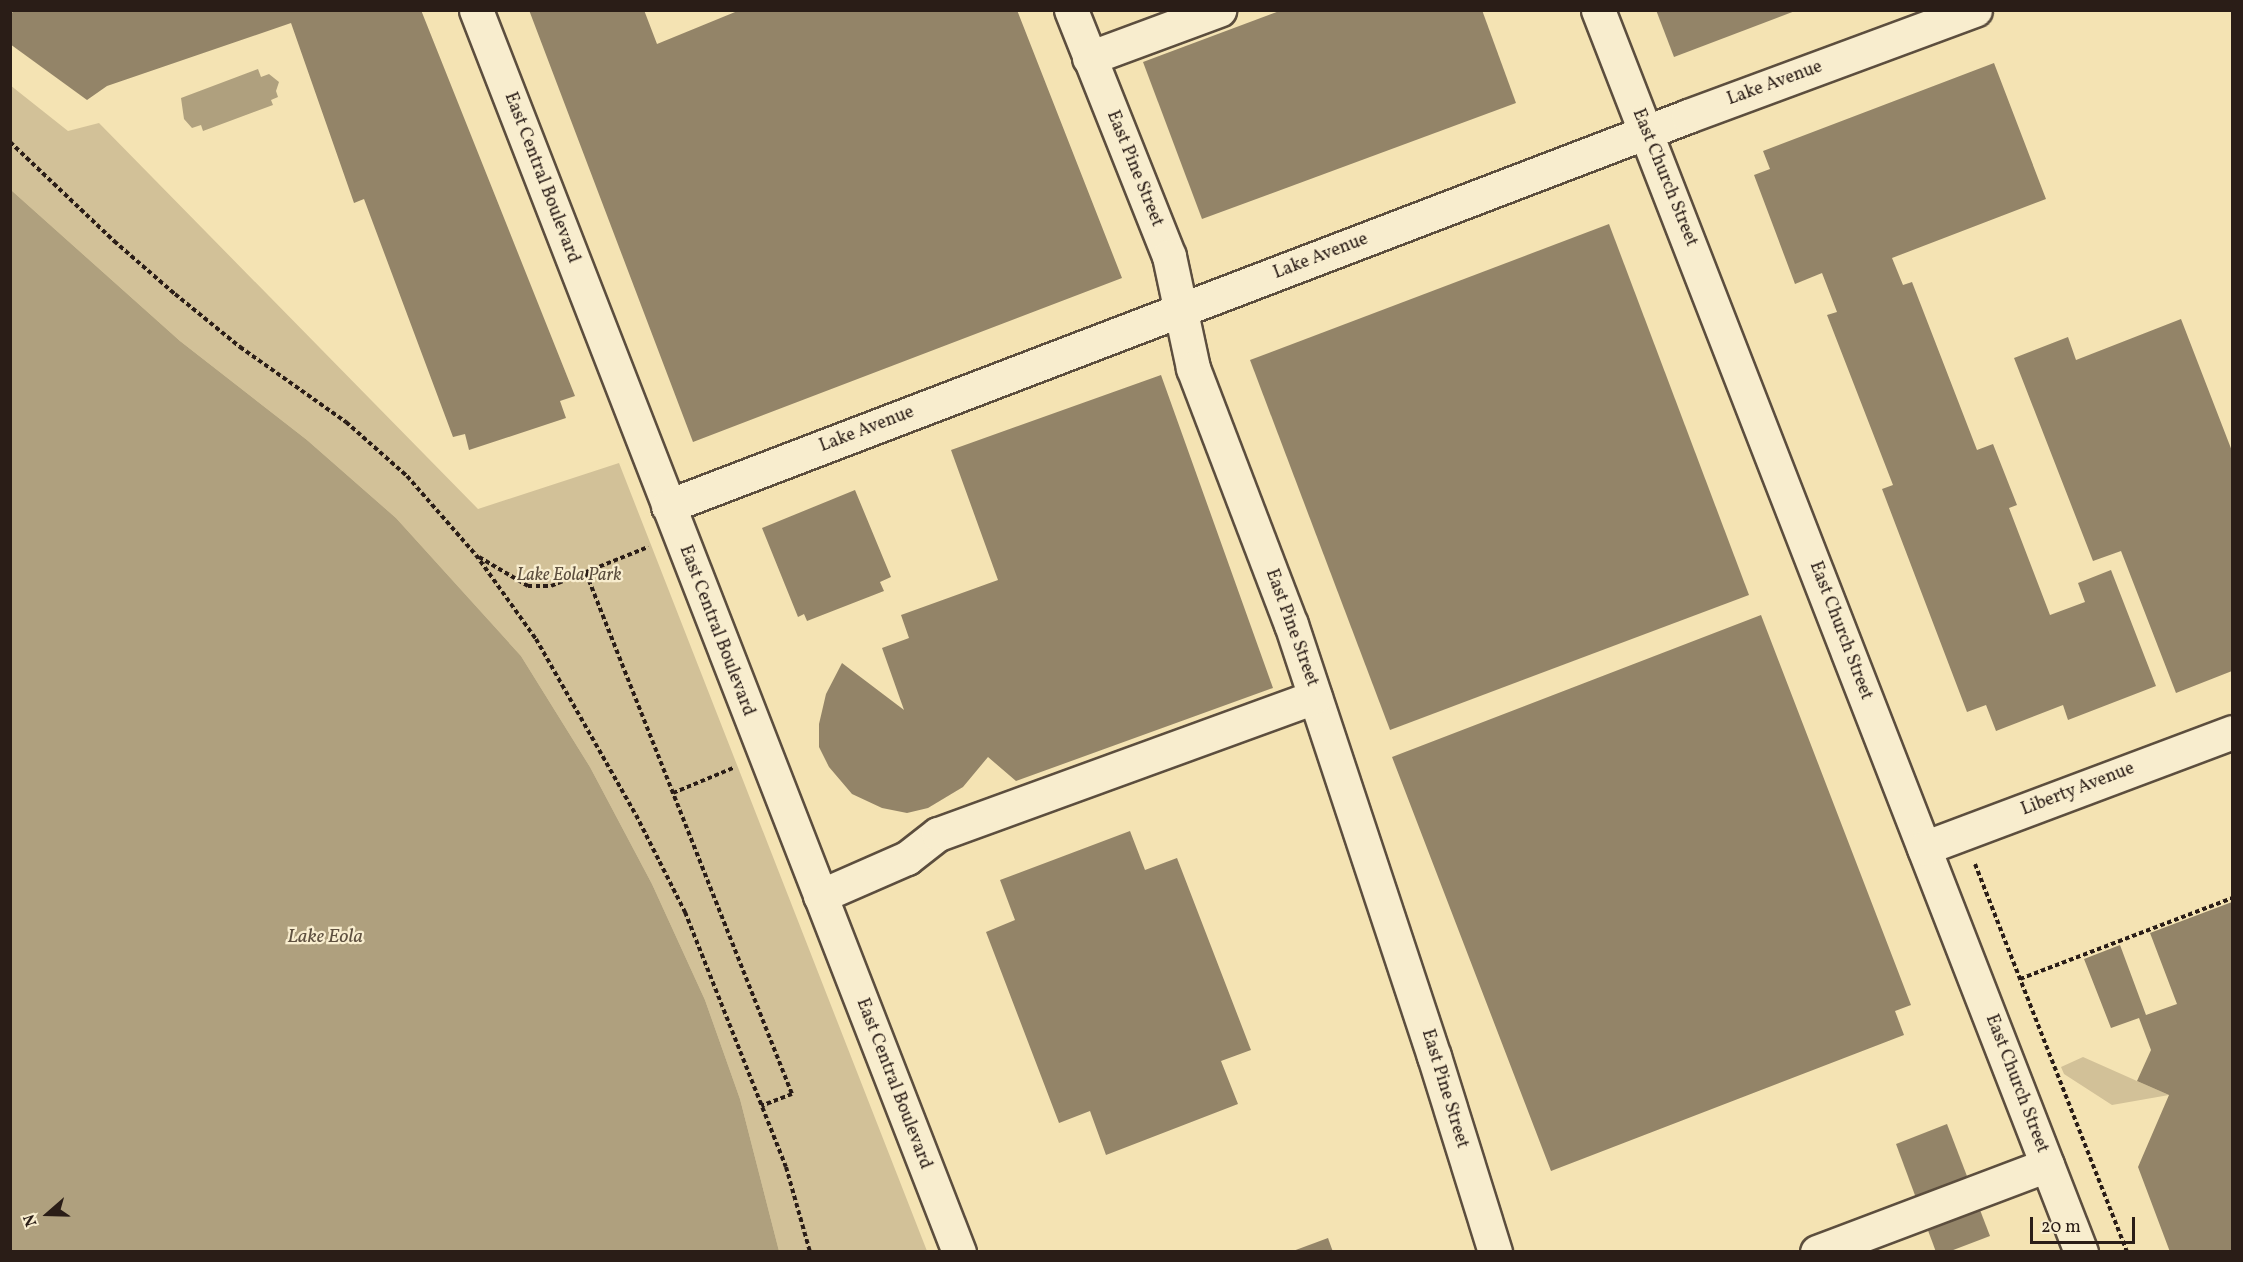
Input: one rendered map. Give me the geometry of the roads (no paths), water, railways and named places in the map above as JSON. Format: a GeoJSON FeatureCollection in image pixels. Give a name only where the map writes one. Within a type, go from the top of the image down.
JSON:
{"type":"FeatureCollection","features":[{"type":"Feature","properties":{"kind":"street","name":"East Central Boulevard"},"geometry":{"type":"LineString","coordinates":[[476,10],[958,1251]]}},
{"type":"Feature","properties":{"kind":"street","name":"East Pine Street"},"geometry":{"type":"LineString","coordinates":[[1071,10],[1169,256],[1193,368],[1291,624],[1431,1045],[1495,1251]]}},
{"type":"Feature","properties":{"kind":"street"},"geometry":{"type":"LineString","coordinates":[[1089,58],[1219,10]]}},
{"type":"Feature","properties":{"kind":"street","name":"East Church Street"},"geometry":{"type":"LineString","coordinates":[[1598,10],[2081,1251]]}},
{"type":"Feature","properties":{"kind":"street","name":"Lake Avenue"},"geometry":{"type":"LineString","coordinates":[[668,506],[1646,132],[1975,10]]}},
{"type":"Feature","properties":{"kind":"street"},"geometry":{"type":"LineString","coordinates":[[820,896],[907,858],[938,834],[1315,697]]}},
{"type":"Feature","properties":{"kind":"street","name":"Liberty Avenue"},"geometry":{"type":"LineString","coordinates":[[1924,848],[2232,732]]}},
{"type":"Feature","properties":{"kind":"street"},"geometry":{"type":"LineString","coordinates":[[1817,1251],[2047,1165]]}},
{"type":"Feature","properties":{"kind":"water"},"geometry":{"type":"Polygon","coordinates":[[[258,69],[261,77],[269,74],[279,82],[276,91],[278,97],[271,100],[273,105],[203,131],[201,125],[192,128],[184,119],[181,98],[258,69]]]}},
{"type":"Feature","properties":{"kind":"water","name":"Lake Eola"},"geometry":{"type":"Polygon","coordinates":[[[11,190],[180,341],[307,440],[396,518],[521,656],[590,767],[652,884],[705,1000],[740,1099],[779,1251],[11,1251],[11,190]]]}},
{"type":"Feature","properties":{"kind":"park label","name":"Lake Eola Park"},"geometry":{"type":"Point","coordinates":[569,576]}}]}
